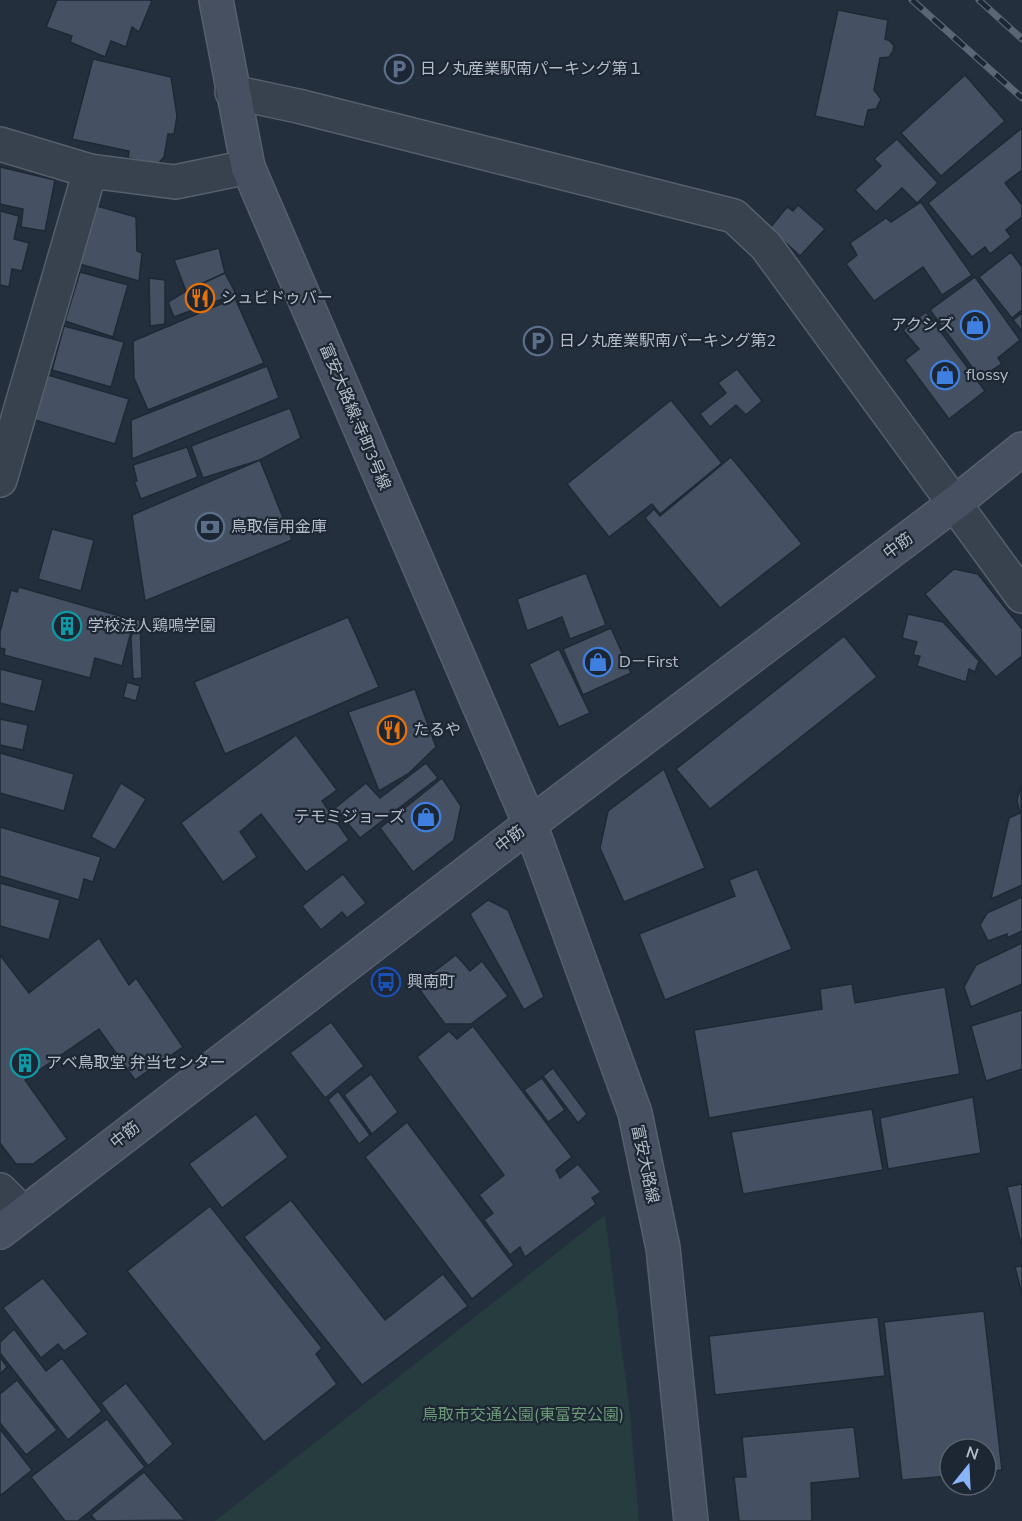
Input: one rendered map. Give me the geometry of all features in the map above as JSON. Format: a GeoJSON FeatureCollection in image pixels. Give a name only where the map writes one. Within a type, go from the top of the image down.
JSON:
{"type":"FeatureCollection","features":[{"type":"Feature","properties":{"kind":"street","name":"富安大路線;寺町3号線"},"geometry":{"type":"LineString","coordinates":[[216,0],[248,167],[531,824]]}},
{"type":"Feature","properties":{"kind":"street"},"geometry":{"type":"LineString","coordinates":[[232,92],[310,108],[734,216],[766,246],[1022,597]]}},
{"type":"Feature","properties":{"kind":"street"},"geometry":{"type":"LineString","coordinates":[[0,144],[90,171],[175,182],[248,167]]}},
{"type":"Feature","properties":{"kind":"street"},"geometry":{"type":"LineString","coordinates":[[0,480],[90,171]]}},
{"type":"Feature","properties":{"kind":"street","name":"中筋"},"geometry":{"type":"LineString","coordinates":[[11,1222],[955,503],[1022,449]]}},
{"type":"Feature","properties":{"kind":"street","name":"富安大路線"},"geometry":{"type":"LineString","coordinates":[[531,824],[634,1113],[663,1248],[691,1521]]}},
{"type":"Feature","properties":{"kind":"street"},"geometry":{"type":"LineString","coordinates":[[0,1190],[11,1222]]}},
{"type":"Feature","properties":{"kind":"green space","name":"鳥取市交通公園(東富安公園)"},"geometry":{"type":"Polygon","coordinates":[[[605,1215],[630,1414],[639,1521],[215,1521],[605,1215]]]}},
{"type":"Feature","properties":{"kind":"building"},"geometry":{"type":"Polygon","coordinates":[[[57,0],[152,1],[139,32],[132,27],[126,47],[111,41],[105,57],[70,42],[72,36],[46,27],[57,0]]]}},
{"type":"Feature","properties":{"kind":"building"},"geometry":{"type":"Polygon","coordinates":[[[838,10],[888,20],[885,39],[894,46],[889,57],[880,58],[874,90],[881,99],[876,109],[868,110],[864,127],[815,116],[838,10]]]}},
{"type":"Feature","properties":{"kind":"building"},"geometry":{"type":"Polygon","coordinates":[[[93,59],[171,77],[177,116],[174,134],[168,134],[164,157],[157,165],[128,158],[129,151],[72,139],[93,59]]]}},
{"type":"Feature","properties":{"kind":"building"},"geometry":{"type":"Polygon","coordinates":[[[965,75],[1005,121],[941,176],[901,133],[965,75]]]}},
{"type":"Feature","properties":{"kind":"building"},"geometry":{"type":"Polygon","coordinates":[[[1022,128],[1022,170],[1005,183],[1022,205],[1022,217],[1006,230],[1011,237],[990,254],[985,247],[972,257],[928,203],[1022,128]]]}},
{"type":"Feature","properties":{"kind":"building"},"geometry":{"type":"Polygon","coordinates":[[[897,139],[938,183],[917,203],[902,188],[876,212],[855,190],[881,166],[874,159],[897,139]]]}},
{"type":"Feature","properties":{"kind":"building"},"geometry":{"type":"Polygon","coordinates":[[[0,167],[55,180],[45,231],[21,227],[23,209],[0,204],[0,167]]]}},
{"type":"Feature","properties":{"kind":"building"},"geometry":{"type":"Polygon","coordinates":[[[921,202],[972,275],[942,295],[923,267],[874,301],[846,264],[857,255],[850,243],[886,218],[891,222],[921,202]]]}},
{"type":"Feature","properties":{"kind":"building"},"geometry":{"type":"Polygon","coordinates":[[[798,205],[825,229],[800,256],[770,228],[787,207],[793,211],[798,205]]]}},
{"type":"Feature","properties":{"kind":"building"},"geometry":{"type":"Polygon","coordinates":[[[97,206],[136,217],[137,251],[142,253],[139,281],[80,264],[97,206]]]}},
{"type":"Feature","properties":{"kind":"building"},"geometry":{"type":"Polygon","coordinates":[[[0,211],[19,216],[14,239],[29,243],[22,271],[12,269],[9,287],[0,285],[0,211]]]}},
{"type":"Feature","properties":{"kind":"building"},"geometry":{"type":"Polygon","coordinates":[[[219,248],[225,273],[186,291],[174,260],[219,248]]]}},
{"type":"Feature","properties":{"kind":"building"},"geometry":{"type":"Polygon","coordinates":[[[1011,252],[1022,267],[1022,310],[1012,318],[979,277],[1011,252]]]}},
{"type":"Feature","properties":{"kind":"building"},"geometry":{"type":"Polygon","coordinates":[[[80,272],[128,285],[113,337],[65,321],[80,272]]]}},
{"type":"Feature","properties":{"kind":"building","name":"シュビドゥバー"},"geometry":{"type":"Polygon","coordinates":[[[225,273],[236,294],[174,317],[168,302],[225,273]]]}},
{"type":"Feature","properties":{"kind":"building","name":"アクシズ"},"geometry":{"type":"Polygon","coordinates":[[[975,277],[1020,340],[998,358],[1002,364],[980,378],[930,310],[975,277]]]}},
{"type":"Feature","properties":{"kind":"building"},"geometry":{"type":"Polygon","coordinates":[[[149,278],[165,280],[165,324],[150,326],[149,278]]]}},
{"type":"Feature","properties":{"kind":"building"},"geometry":{"type":"Polygon","coordinates":[[[235,298],[264,363],[148,410],[134,378],[133,341],[235,298]]]}},
{"type":"Feature","properties":{"kind":"building","name":"flossy"},"geometry":{"type":"Polygon","coordinates":[[[926,312],[985,391],[949,419],[905,360],[919,349],[903,330],[926,312]]]}},
{"type":"Feature","properties":{"kind":"building"},"geometry":{"type":"Polygon","coordinates":[[[1022,313],[1022,331],[1013,320],[1022,313]]]}},
{"type":"Feature","properties":{"kind":"building"},"geometry":{"type":"Polygon","coordinates":[[[64,326],[124,342],[111,387],[52,370],[64,326]]]}},
{"type":"Feature","properties":{"kind":"building"},"geometry":{"type":"Polygon","coordinates":[[[267,366],[279,398],[132,459],[131,420],[267,366]]]}},
{"type":"Feature","properties":{"kind":"building"},"geometry":{"type":"Polygon","coordinates":[[[737,369],[762,401],[746,415],[736,405],[710,427],[700,414],[726,393],[718,383],[737,369]]]}},
{"type":"Feature","properties":{"kind":"building"},"geometry":{"type":"Polygon","coordinates":[[[48,375],[129,399],[115,444],[35,420],[48,375]]]}},
{"type":"Feature","properties":{"kind":"building"},"geometry":{"type":"Polygon","coordinates":[[[671,400],[722,463],[660,514],[652,504],[609,537],[567,484],[671,400]]]}},
{"type":"Feature","properties":{"kind":"building"},"geometry":{"type":"Polygon","coordinates":[[[290,408],[301,438],[260,460],[203,478],[191,446],[290,408]]]}},
{"type":"Feature","properties":{"kind":"building"},"geometry":{"type":"Polygon","coordinates":[[[187,447],[198,477],[141,499],[134,481],[137,481],[133,465],[187,447]]]}},
{"type":"Feature","properties":{"kind":"building"},"geometry":{"type":"Polygon","coordinates":[[[731,457],[802,544],[720,608],[645,518],[654,509],[660,516],[731,457]]]}},
{"type":"Feature","properties":{"kind":"building","name":"鳥取信用金庫"},"geometry":{"type":"Polygon","coordinates":[[[260,460],[292,540],[145,601],[132,515],[260,460]]]}},
{"type":"Feature","properties":{"kind":"building"},"geometry":{"type":"Polygon","coordinates":[[[52,529],[94,540],[81,591],[38,579],[52,529]]]}},
{"type":"Feature","properties":{"kind":"building"},"geometry":{"type":"Polygon","coordinates":[[[954,569],[978,574],[1022,629],[1022,656],[996,677],[925,594],[954,569]]]}},
{"type":"Feature","properties":{"kind":"building"},"geometry":{"type":"Polygon","coordinates":[[[586,573],[606,625],[570,639],[562,617],[527,631],[517,599],[586,573]]]}},
{"type":"Feature","properties":{"kind":"building","name":"学校法人鶏鳴学園"},"geometry":{"type":"Polygon","coordinates":[[[19,587],[134,620],[122,666],[95,658],[90,678],[4,655],[5,649],[0,648],[0,632],[11,590],[17,592],[19,587]]]}},
{"type":"Feature","properties":{"kind":"building"},"geometry":{"type":"Polygon","coordinates":[[[908,614],[943,622],[979,661],[975,672],[969,669],[966,682],[917,666],[920,656],[913,655],[917,642],[902,638],[908,614]]]}},
{"type":"Feature","properties":{"kind":"building"},"geometry":{"type":"Polygon","coordinates":[[[348,617],[379,687],[225,754],[194,682],[348,617]]]}},
{"type":"Feature","properties":{"kind":"building"},"geometry":{"type":"Polygon","coordinates":[[[136,619],[140,620],[142,678],[133,679],[131,638],[136,619]]]}},
{"type":"Feature","properties":{"kind":"building","name":"D－First"},"geometry":{"type":"Polygon","coordinates":[[[611,628],[631,673],[583,695],[563,649],[611,628]]]}},
{"type":"Feature","properties":{"kind":"building"},"geometry":{"type":"Polygon","coordinates":[[[844,636],[877,677],[710,809],[676,769],[844,636]]]}},
{"type":"Feature","properties":{"kind":"building"},"geometry":{"type":"Polygon","coordinates":[[[559,649],[590,713],[559,727],[529,664],[559,649]]]}},
{"type":"Feature","properties":{"kind":"building"},"geometry":{"type":"Polygon","coordinates":[[[0,669],[43,680],[35,712],[0,703],[0,669]]]}},
{"type":"Feature","properties":{"kind":"building"},"geometry":{"type":"Polygon","coordinates":[[[127,682],[140,686],[136,701],[123,697],[127,682]]]}},
{"type":"Feature","properties":{"kind":"building","name":"たるや"},"geometry":{"type":"Polygon","coordinates":[[[415,689],[436,747],[408,774],[379,791],[348,712],[415,689]]]}},
{"type":"Feature","properties":{"kind":"building"},"geometry":{"type":"Polygon","coordinates":[[[0,719],[28,725],[23,750],[0,745],[0,719]]]}},
{"type":"Feature","properties":{"kind":"building"},"geometry":{"type":"Polygon","coordinates":[[[296,735],[337,790],[322,801],[349,840],[306,872],[261,814],[240,832],[257,857],[223,882],[181,823],[296,735]]]}},
{"type":"Feature","properties":{"kind":"building"},"geometry":{"type":"Polygon","coordinates":[[[0,753],[74,774],[64,811],[0,793],[0,753]]]}},
{"type":"Feature","properties":{"kind":"building"},"geometry":{"type":"Polygon","coordinates":[[[426,763],[438,778],[360,838],[335,808],[366,783],[380,798],[426,763]]]}},
{"type":"Feature","properties":{"kind":"building"},"geometry":{"type":"Polygon","coordinates":[[[664,769],[705,868],[624,902],[600,848],[608,811],[664,769]]]}},
{"type":"Feature","properties":{"kind":"building","name":"テモミジョーズ"},"geometry":{"type":"Polygon","coordinates":[[[442,778],[461,806],[454,840],[413,872],[380,828],[442,778]]]}},
{"type":"Feature","properties":{"kind":"building"},"geometry":{"type":"Polygon","coordinates":[[[121,783],[146,799],[115,850],[91,837],[121,783]]]}},
{"type":"Feature","properties":{"kind":"building"},"geometry":{"type":"Polygon","coordinates":[[[1021,785],[1022,885],[991,899],[1009,818],[1020,813],[1017,800],[1021,785]]]}},
{"type":"Feature","properties":{"kind":"building"},"geometry":{"type":"Polygon","coordinates":[[[0,827],[101,857],[93,882],[84,879],[79,900],[0,876],[0,827]]]}},
{"type":"Feature","properties":{"kind":"building"},"geometry":{"type":"Polygon","coordinates":[[[757,869],[792,949],[665,1000],[639,934],[735,896],[729,880],[757,869]]]}},
{"type":"Feature","properties":{"kind":"building"},"geometry":{"type":"Polygon","coordinates":[[[343,874],[366,903],[347,918],[342,912],[321,930],[302,906],[343,874]]]}},
{"type":"Feature","properties":{"kind":"building"},"geometry":{"type":"Polygon","coordinates":[[[0,883],[60,900],[49,940],[0,926],[0,883]]]}},
{"type":"Feature","properties":{"kind":"building"},"geometry":{"type":"Polygon","coordinates":[[[1022,897],[1022,931],[1007,938],[1007,934],[988,941],[980,925],[987,913],[1022,897]]]}},
{"type":"Feature","properties":{"kind":"building"},"geometry":{"type":"Polygon","coordinates":[[[488,900],[508,910],[544,997],[524,1010],[470,914],[488,900]]]}},
{"type":"Feature","properties":{"kind":"building","name":"アベ鳥取堂 弁当センター"},"geometry":{"type":"Polygon","coordinates":[[[99,938],[129,985],[136,978],[183,1047],[135,1080],[99,1029],[25,1080],[67,1139],[33,1164],[16,1164],[0,1143],[0,955],[29,993],[99,938]]]}},
{"type":"Feature","properties":{"kind":"building"},"geometry":{"type":"Polygon","coordinates":[[[1022,943],[1022,984],[971,1007],[964,987],[976,965],[1022,943]]]}},
{"type":"Feature","properties":{"kind":"building"},"geometry":{"type":"Polygon","coordinates":[[[456,955],[470,971],[482,961],[508,996],[471,1024],[445,1024],[416,985],[456,955]]]}},
{"type":"Feature","properties":{"kind":"building"},"geometry":{"type":"Polygon","coordinates":[[[852,984],[855,1003],[945,987],[960,1074],[709,1118],[694,1030],[822,1009],[820,989],[852,984]]]}},
{"type":"Feature","properties":{"kind":"building"},"geometry":{"type":"Polygon","coordinates":[[[1022,1010],[1022,1069],[986,1081],[971,1026],[1022,1010]]]}},
{"type":"Feature","properties":{"kind":"building"},"geometry":{"type":"Polygon","coordinates":[[[331,1022],[364,1066],[325,1098],[290,1053],[331,1022]]]}},
{"type":"Feature","properties":{"kind":"building"},"geometry":{"type":"Polygon","coordinates":[[[473,1026],[572,1157],[556,1170],[560,1178],[578,1164],[601,1192],[592,1198],[596,1204],[525,1257],[520,1247],[510,1255],[484,1220],[493,1213],[479,1195],[504,1175],[417,1057],[449,1031],[457,1039],[473,1026]]]}},
{"type":"Feature","properties":{"kind":"building"},"geometry":{"type":"Polygon","coordinates":[[[553,1068],[587,1114],[578,1123],[543,1076],[553,1068]]]}},
{"type":"Feature","properties":{"kind":"building"},"geometry":{"type":"Polygon","coordinates":[[[371,1074],[398,1112],[372,1134],[344,1095],[371,1074]]]}},
{"type":"Feature","properties":{"kind":"building"},"geometry":{"type":"Polygon","coordinates":[[[542,1078],[565,1110],[548,1122],[524,1090],[542,1078]]]}},
{"type":"Feature","properties":{"kind":"building"},"geometry":{"type":"Polygon","coordinates":[[[338,1091],[370,1135],[359,1144],[328,1100],[338,1091]]]}},
{"type":"Feature","properties":{"kind":"building"},"geometry":{"type":"Polygon","coordinates":[[[973,1097],[981,1153],[888,1169],[880,1118],[973,1097]]]}},
{"type":"Feature","properties":{"kind":"building"},"geometry":{"type":"Polygon","coordinates":[[[872,1109],[883,1170],[743,1194],[731,1132],[872,1109]]]}},
{"type":"Feature","properties":{"kind":"building"},"geometry":{"type":"Polygon","coordinates":[[[256,1114],[288,1157],[222,1208],[189,1164],[256,1114]]]}},
{"type":"Feature","properties":{"kind":"building"},"geometry":{"type":"Polygon","coordinates":[[[407,1122],[514,1265],[472,1299],[365,1157],[407,1122]]]}},
{"type":"Feature","properties":{"kind":"building"},"geometry":{"type":"Polygon","coordinates":[[[1022,1184],[1022,1248],[1007,1187],[1022,1184]]]}},
{"type":"Feature","properties":{"kind":"building"},"geometry":{"type":"Polygon","coordinates":[[[291,1200],[385,1320],[443,1274],[468,1306],[362,1385],[244,1237],[291,1200]]]}},
{"type":"Feature","properties":{"kind":"building"},"geometry":{"type":"Polygon","coordinates":[[[210,1206],[322,1348],[316,1354],[337,1384],[264,1442],[127,1271],[210,1206]]]}},
{"type":"Feature","properties":{"kind":"building"},"geometry":{"type":"Polygon","coordinates":[[[1022,1266],[1022,1294],[1015,1267],[1022,1266]]]}},
{"type":"Feature","properties":{"kind":"building"},"geometry":{"type":"Polygon","coordinates":[[[43,1278],[88,1334],[64,1351],[58,1344],[41,1358],[3,1308],[43,1278]]]}},
{"type":"Feature","properties":{"kind":"building"},"geometry":{"type":"Polygon","coordinates":[[[984,1311],[1002,1470],[998,1470],[998,1437],[938,1437],[938,1477],[902,1480],[884,1322],[984,1311]]]}},
{"type":"Feature","properties":{"kind":"building"},"geometry":{"type":"Polygon","coordinates":[[[878,1317],[885,1376],[715,1395],[709,1336],[878,1317]]]}},
{"type":"Feature","properties":{"kind":"building"},"geometry":{"type":"Polygon","coordinates":[[[14,1329],[46,1371],[62,1358],[102,1411],[68,1440],[0,1353],[0,1342],[14,1329]]]}},
{"type":"Feature","properties":{"kind":"building"},"geometry":{"type":"Polygon","coordinates":[[[0,1357],[7,1367],[0,1374],[0,1357]]]}},
{"type":"Feature","properties":{"kind":"building"},"geometry":{"type":"Polygon","coordinates":[[[17,1380],[57,1430],[26,1455],[0,1423],[0,1394],[17,1380]]]}},
{"type":"Feature","properties":{"kind":"building"},"geometry":{"type":"Polygon","coordinates":[[[126,1383],[173,1444],[148,1466],[101,1403],[126,1383]]]}},
{"type":"Feature","properties":{"kind":"building"},"geometry":{"type":"Polygon","coordinates":[[[107,1419],[145,1467],[78,1521],[65,1521],[31,1477],[107,1419]]]}},
{"type":"Feature","properties":{"kind":"building"},"geometry":{"type":"Polygon","coordinates":[[[854,1427],[860,1478],[811,1483],[812,1521],[739,1521],[734,1477],[746,1477],[742,1437],[854,1427]]]}},
{"type":"Feature","properties":{"kind":"building"},"geometry":{"type":"Polygon","coordinates":[[[0,1429],[32,1470],[0,1496],[0,1429]]]}},
{"type":"Feature","properties":{"kind":"building"},"geometry":{"type":"Polygon","coordinates":[[[144,1472],[185,1520],[96,1521],[91,1515],[144,1472]]]}},
{"type":"Feature","properties":{"kind":"railway"},"geometry":{"type":"LineString","coordinates":[[912,0],[1022,98]]}},
{"type":"Feature","properties":{"kind":"railway"},"geometry":{"type":"LineString","coordinates":[[979,0],[1022,39]]}},
{"type":"Feature","properties":{"kind":"place","name":"日ノ丸産業駅南パーキング第１"},"geometry":{"type":"Point","coordinates":[399,69]}},
{"type":"Feature","properties":{"kind":"place","name":"シュビドゥバー"},"geometry":{"type":"Point","coordinates":[200,298]}},
{"type":"Feature","properties":{"kind":"place","name":"アクシズ"},"geometry":{"type":"Point","coordinates":[975,325]}},
{"type":"Feature","properties":{"kind":"place","name":"日ノ丸産業駅南パーキング第2"},"geometry":{"type":"Point","coordinates":[538,341]}},
{"type":"Feature","properties":{"kind":"place","name":"flossy"},"geometry":{"type":"Point","coordinates":[945,375]}},
{"type":"Feature","properties":{"kind":"place","name":"鳥取信用金庫"},"geometry":{"type":"Point","coordinates":[210,527]}},
{"type":"Feature","properties":{"kind":"place","name":"学校法人鶏鳴学園"},"geometry":{"type":"Point","coordinates":[67,626]}},
{"type":"Feature","properties":{"kind":"place","name":"D－First"},"geometry":{"type":"Point","coordinates":[598,662]}},
{"type":"Feature","properties":{"kind":"place","name":"たるや"},"geometry":{"type":"Point","coordinates":[392,730]}},
{"type":"Feature","properties":{"kind":"place","name":"テモミジョーズ"},"geometry":{"type":"Point","coordinates":[426,817]}},
{"type":"Feature","properties":{"kind":"place","name":"興南町"},"geometry":{"type":"Point","coordinates":[386,982]}},
{"type":"Feature","properties":{"kind":"place","name":"アベ鳥取堂 弁当センター"},"geometry":{"type":"Point","coordinates":[25,1063]}}]}
